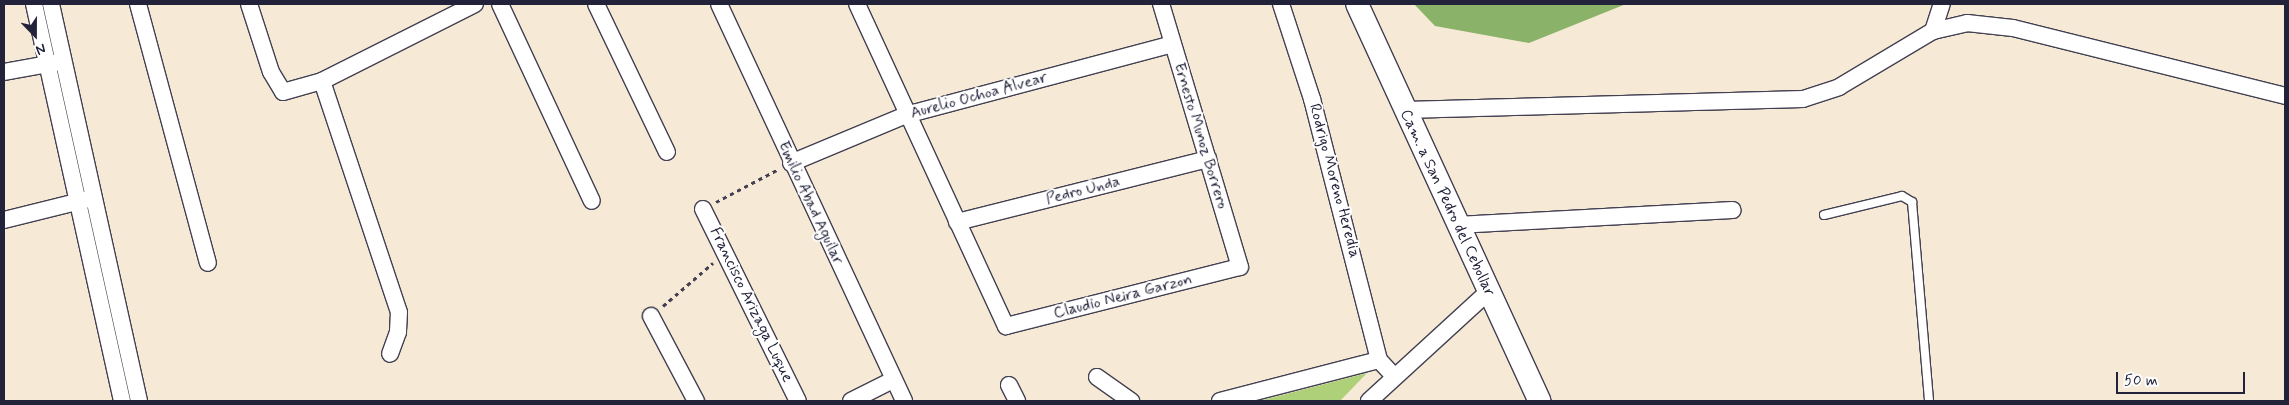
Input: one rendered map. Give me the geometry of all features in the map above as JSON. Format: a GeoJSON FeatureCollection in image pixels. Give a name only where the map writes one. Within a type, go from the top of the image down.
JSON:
{"type":"FeatureCollection","features":[{"type":"Feature","properties":{"kind":"street"},"geometry":{"type":"LineString","coordinates":[[34,4],[56,63],[92,197],[139,401]]}},
{"type":"Feature","properties":{"kind":"street"},"geometry":{"type":"LineString","coordinates":[[51,4],[56,63],[77,204],[122,401]]}},
{"type":"Feature","properties":{"kind":"street"},"geometry":{"type":"LineString","coordinates":[[138,4],[208,263]]}},
{"type":"Feature","properties":{"kind":"street"},"geometry":{"type":"LineString","coordinates":[[249,4],[271,72],[283,92],[322,81],[475,4]]}},
{"type":"Feature","properties":{"kind":"street"},"geometry":{"type":"LineString","coordinates":[[500,4],[592,201]]}},
{"type":"Feature","properties":{"kind":"street"},"geometry":{"type":"LineString","coordinates":[[596,4],[667,152]]}},
{"type":"Feature","properties":{"kind":"street","name":"Emilio Abad Aguilar"},"geometry":{"type":"LineString","coordinates":[[719,4],[791,163],[904,401]]}},
{"type":"Feature","properties":{"kind":"street"},"geometry":{"type":"LineString","coordinates":[[857,4],[906,115],[957,222]]}},
{"type":"Feature","properties":{"kind":"street","name":"Ernesto Munoz Borrero"},"geometry":{"type":"LineString","coordinates":[[1161,4],[1240,267]]}},
{"type":"Feature","properties":{"kind":"street","name":"Rodrigo Moreno Heredia"},"geometry":{"type":"LineString","coordinates":[[1281,4],[1315,108],[1379,360]]}},
{"type":"Feature","properties":{"kind":"street","name":"Cam. a San Pedro del Cebollar"},"geometry":{"type":"LineString","coordinates":[[1357,4],[1457,225],[1540,401]]}},
{"type":"Feature","properties":{"kind":"street"},"geometry":{"type":"LineString","coordinates":[[1933,31],[1942,4]]}},
{"type":"Feature","properties":{"kind":"street"},"geometry":{"type":"LineString","coordinates":[[1405,110],[1803,99],[1839,87],[1933,31],[1967,23],[2013,28],[2285,96]]}},
{"type":"Feature","properties":{"kind":"street","name":"Aurelio Ochoa Alvear"},"geometry":{"type":"LineString","coordinates":[[791,163],[906,115],[1172,44]]}},
{"type":"Feature","properties":{"kind":"street"},"geometry":{"type":"LineString","coordinates":[[4,72],[56,63]]}},
{"type":"Feature","properties":{"kind":"street"},"geometry":{"type":"LineString","coordinates":[[322,81],[399,312],[398,332],[390,354]]}},
{"type":"Feature","properties":{"kind":"street","name":"Pedro Unda"},"geometry":{"type":"LineString","coordinates":[[957,222],[1208,160]]}},
{"type":"Feature","properties":{"kind":"street"},"geometry":{"type":"LineString","coordinates":[[4,220],[77,204],[92,197]]}},
{"type":"Feature","properties":{"kind":"street","name":"Francisco Arizaga Luque"},"geometry":{"type":"LineString","coordinates":[[703,209],[798,401]]}},
{"type":"Feature","properties":{"kind":"street"},"geometry":{"type":"LineString","coordinates":[[1457,225],[1734,210]]}},
{"type":"Feature","properties":{"kind":"street","name":"Claudio Neira Garzon"},"geometry":{"type":"LineString","coordinates":[[957,222],[1006,326],[1240,267]]}},
{"type":"Feature","properties":{"kind":"street"},"geometry":{"type":"LineString","coordinates":[[1369,401],[1394,376],[1488,292]]}},
{"type":"Feature","properties":{"kind":"street"},"geometry":{"type":"LineString","coordinates":[[652,316],[696,401]]}},
{"type":"Feature","properties":{"kind":"street"},"geometry":{"type":"LineString","coordinates":[[1220,401],[1379,360],[1394,376]]}},
{"type":"Feature","properties":{"kind":"street"},"geometry":{"type":"LineString","coordinates":[[1097,377],[1131,401]]}},
{"type":"Feature","properties":{"kind":"street"},"geometry":{"type":"LineString","coordinates":[[851,401],[893,380]]}},
{"type":"Feature","properties":{"kind":"street"},"geometry":{"type":"LineString","coordinates":[[1009,385],[1017,401]]}},
{"type":"Feature","properties":{"kind":"lane"},"geometry":{"type":"LineString","coordinates":[[1824,215],[1902,196],[1912,202],[1929,401]]}},
{"type":"Feature","properties":{"kind":"path"},"geometry":{"type":"LineString","coordinates":[[703,209],[791,163]]}},
{"type":"Feature","properties":{"kind":"path"},"geometry":{"type":"LineString","coordinates":[[652,316],[725,253]]}},
{"type":"Feature","properties":{"kind":"green space"},"geometry":{"type":"Polygon","coordinates":[[[1414,4],[1626,4],[1529,43],[1435,26],[1414,4]]]}},
{"type":"Feature","properties":{"kind":"green space"},"geometry":{"type":"Polygon","coordinates":[[[1367,373],[1340,401],[1259,401],[1367,373]]]}}]}
